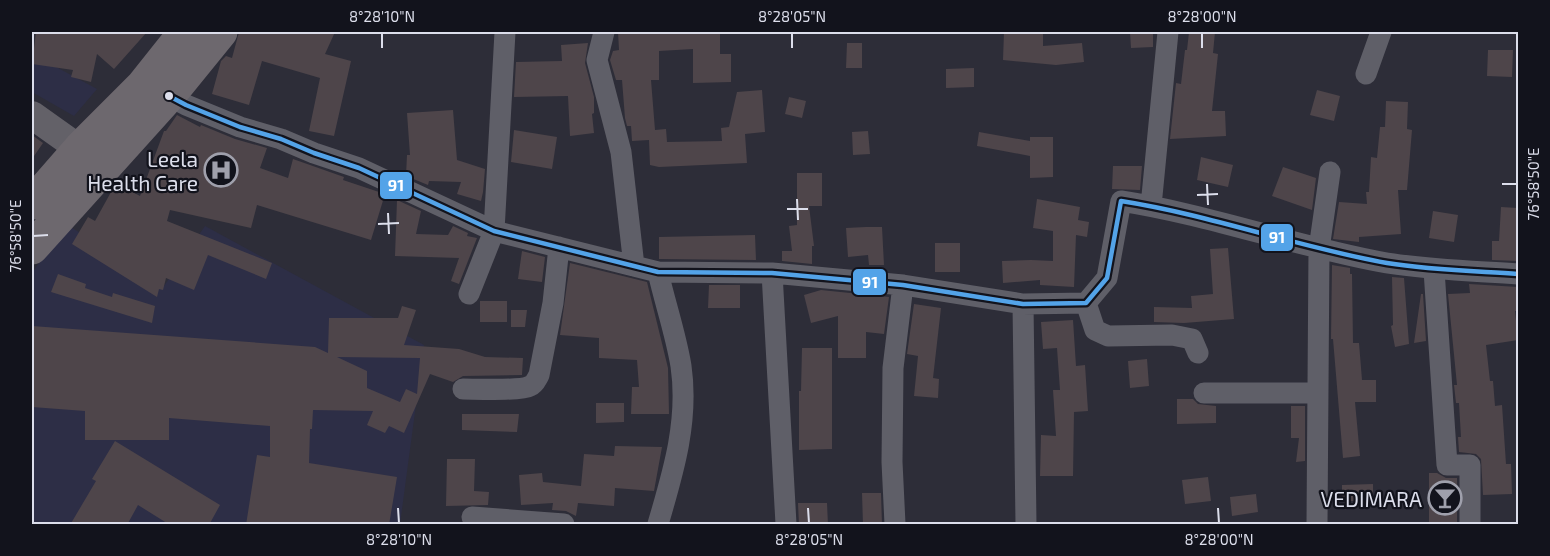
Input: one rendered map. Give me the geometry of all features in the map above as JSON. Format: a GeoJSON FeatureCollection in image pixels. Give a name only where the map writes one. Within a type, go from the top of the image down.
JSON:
{"type":"FeatureCollection","features":[{"type":"Feature","properties":{"kind":"main road"},"geometry":{"type":"LineString","coordinates":[[32,248],[142,86],[185,32]]}},
{"type":"Feature","properties":{"kind":"main road"},"geometry":{"type":"LineString","coordinates":[[32,203],[169,96],[221,32]]}},
{"type":"Feature","properties":{"kind":"street"},"geometry":{"type":"LineString","coordinates":[[469,294],[494,231],[505,32]]}},
{"type":"Feature","properties":{"kind":"street"},"geometry":{"type":"LineString","coordinates":[[604,32],[597,60],[621,152],[634,266]]}},
{"type":"Feature","properties":{"kind":"street"},"geometry":{"type":"LineString","coordinates":[[1151,206],[1168,32]]}},
{"type":"Feature","properties":{"kind":"street"},"geometry":{"type":"LineString","coordinates":[[1366,74],[1381,32]]}},
{"type":"Feature","properties":{"kind":"street"},"geometry":{"type":"LineString","coordinates":[[169,96],[240,127],[281,139],[359,168],[494,231],[658,272],[772,273],[903,285],[1023,304],[1086,303],[1107,278],[1121,201],[1151,206],[1319,249],[1386,262],[1434,270],[1518,274]]}},
{"type":"Feature","properties":{"kind":"street"},"geometry":{"type":"LineString","coordinates":[[32,115],[92,158]]}},
{"type":"Feature","properties":{"kind":"street"},"geometry":{"type":"LineString","coordinates":[[1317,525],[1319,249],[1330,172]]}},
{"type":"Feature","properties":{"kind":"street"},"geometry":{"type":"LineString","coordinates":[[463,389],[526,388],[533,384],[539,375],[553,303],[559,247]]}},
{"type":"Feature","properties":{"kind":"street"},"geometry":{"type":"LineString","coordinates":[[1434,270],[1447,465],[1470,465],[1470,525]]}},
{"type":"Feature","properties":{"kind":"street"},"geometry":{"type":"LineString","coordinates":[[658,272],[681,366],[683,404],[678,453],[658,525]]}},
{"type":"Feature","properties":{"kind":"street"},"geometry":{"type":"LineString","coordinates":[[772,273],[786,525]]}},
{"type":"Feature","properties":{"kind":"street"},"geometry":{"type":"LineString","coordinates":[[895,525],[892,462],[893,368],[903,285]]}},
{"type":"Feature","properties":{"kind":"street"},"geometry":{"type":"LineString","coordinates":[[1086,303],[1095,330],[1108,336],[1172,334],[1191,339],[1198,353]]}},
{"type":"Feature","properties":{"kind":"street"},"geometry":{"type":"LineString","coordinates":[[1023,304],[1026,525]]}},
{"type":"Feature","properties":{"kind":"street"},"geometry":{"type":"LineString","coordinates":[[1204,393],[1318,393]]}},
{"type":"Feature","properties":{"kind":"street"},"geometry":{"type":"LineString","coordinates":[[472,517],[564,525]]}},
{"type":"Feature","properties":{"kind":"shaded area"},"geometry":{"type":"Polygon","coordinates":[[[32,54],[97,89],[74,116],[32,92],[32,54]]]}},
{"type":"Feature","properties":{"kind":"shaded area"},"geometry":{"type":"Polygon","coordinates":[[[66,224],[164,286],[205,226],[424,345],[400,524],[32,524],[32,273],[66,224]]]}},
{"type":"Feature","properties":{"kind":"building"},"geometry":{"type":"Polygon","coordinates":[[[36,32],[147,32],[114,69],[97,54],[91,82],[71,77],[73,70],[32,64],[36,32]]]}},
{"type":"Feature","properties":{"kind":"building"},"geometry":{"type":"Polygon","coordinates":[[[239,32],[335,32],[325,54],[351,61],[334,136],[309,131],[320,78],[262,61],[249,105],[212,94],[221,61],[226,56],[232,58],[239,32]]]}},
{"type":"Feature","properties":{"kind":"building"},"geometry":{"type":"Polygon","coordinates":[[[618,32],[720,32],[720,54],[731,54],[731,82],[693,83],[693,49],[659,51],[659,80],[651,80],[655,130],[666,129],[667,142],[722,141],[721,128],[729,127],[737,92],[762,90],[765,132],[745,134],[747,163],[659,167],[650,165],[649,140],[632,141],[631,126],[627,126],[625,118],[622,80],[616,80],[610,60],[613,51],[619,50],[618,32]]]}},
{"type":"Feature","properties":{"kind":"building"},"geometry":{"type":"Polygon","coordinates":[[[1004,32],[1043,32],[1043,46],[1082,43],[1084,62],[1056,65],[1003,60],[1004,32]]]}},
{"type":"Feature","properties":{"kind":"building"},"geometry":{"type":"Polygon","coordinates":[[[1130,32],[1153,32],[1153,47],[1131,48],[1130,32]]]}},
{"type":"Feature","properties":{"kind":"building"},"geometry":{"type":"Polygon","coordinates":[[[1189,32],[1215,32],[1213,53],[1218,54],[1212,111],[1225,111],[1226,136],[1170,139],[1176,83],[1181,84],[1189,32]]]}},
{"type":"Feature","properties":{"kind":"building"},"geometry":{"type":"Polygon","coordinates":[[[588,43],[585,63],[594,97],[594,113],[592,114],[594,133],[570,136],[568,96],[514,97],[516,62],[562,61],[561,45],[588,43]]]}},
{"type":"Feature","properties":{"kind":"building"},"geometry":{"type":"Polygon","coordinates":[[[847,43],[862,43],[862,68],[846,68],[847,43]]]}},
{"type":"Feature","properties":{"kind":"building"},"geometry":{"type":"Polygon","coordinates":[[[1488,50],[1513,50],[1512,77],[1487,76],[1488,50]]]}},
{"type":"Feature","properties":{"kind":"building"},"geometry":{"type":"Polygon","coordinates":[[[974,68],[974,87],[946,88],[946,69],[974,68]]]}},
{"type":"Feature","properties":{"kind":"building"},"geometry":{"type":"Polygon","coordinates":[[[1317,90],[1340,96],[1334,121],[1310,115],[1317,90]]]}},
{"type":"Feature","properties":{"kind":"building"},"geometry":{"type":"Polygon","coordinates":[[[789,97],[806,101],[802,118],[785,114],[789,97]]]}},
{"type":"Feature","properties":{"kind":"building"},"geometry":{"type":"Polygon","coordinates":[[[1386,101],[1408,102],[1407,129],[1412,130],[1407,190],[1398,190],[1401,234],[1359,237],[1359,242],[1333,239],[1339,202],[1367,204],[1366,192],[1369,192],[1371,157],[1377,158],[1380,127],[1385,127],[1386,101]]]}},
{"type":"Feature","properties":{"kind":"building"},"geometry":{"type":"Polygon","coordinates":[[[453,110],[457,160],[485,169],[481,201],[457,194],[461,182],[429,181],[428,185],[406,176],[407,155],[410,155],[407,113],[453,110]]]}},
{"type":"Feature","properties":{"kind":"building"},"geometry":{"type":"Polygon","coordinates":[[[177,115],[200,127],[201,125],[235,139],[267,148],[260,168],[288,178],[293,159],[344,177],[343,180],[385,194],[371,240],[257,205],[251,228],[170,210],[167,221],[272,263],[266,279],[208,255],[194,290],[166,278],[163,290],[159,289],[157,297],[72,244],[88,217],[95,221],[116,183],[140,196],[164,131],[177,115]]]}},
{"type":"Feature","properties":{"kind":"building"},"geometry":{"type":"Polygon","coordinates":[[[514,130],[557,137],[552,169],[511,162],[514,130]]]}},
{"type":"Feature","properties":{"kind":"building"},"geometry":{"type":"Polygon","coordinates":[[[868,131],[870,154],[853,155],[852,132],[868,131]]]}},
{"type":"Feature","properties":{"kind":"building"},"geometry":{"type":"Polygon","coordinates":[[[979,132],[1030,141],[1030,137],[1053,137],[1053,177],[1030,178],[1030,156],[977,146],[979,132]]]}},
{"type":"Feature","properties":{"kind":"building"},"geometry":{"type":"Polygon","coordinates":[[[32,135],[43,143],[32,159],[32,135]]]}},
{"type":"Feature","properties":{"kind":"building"},"geometry":{"type":"Polygon","coordinates":[[[1201,157],[1233,165],[1228,187],[1197,180],[1201,157]]]}},
{"type":"Feature","properties":{"kind":"building"},"geometry":{"type":"Polygon","coordinates":[[[1113,166],[1142,166],[1140,190],[1112,189],[1113,166]]]}},
{"type":"Feature","properties":{"kind":"building"},"geometry":{"type":"Polygon","coordinates":[[[1283,167],[1316,178],[1312,210],[1272,196],[1283,167]]]}},
{"type":"Feature","properties":{"kind":"building"},"geometry":{"type":"Polygon","coordinates":[[[797,173],[822,173],[822,206],[809,206],[814,246],[812,246],[812,264],[782,261],[782,251],[792,251],[789,226],[797,225],[797,173]]]}},
{"type":"Feature","properties":{"kind":"building"},"geometry":{"type":"Polygon","coordinates":[[[1037,199],[1080,207],[1078,220],[1089,222],[1087,237],[1076,235],[1074,287],[1040,285],[1040,280],[1003,283],[1002,261],[1053,261],[1053,231],[1033,228],[1037,199]]]}},
{"type":"Feature","properties":{"kind":"building"},"geometry":{"type":"Polygon","coordinates":[[[397,200],[421,211],[416,234],[448,235],[453,226],[468,233],[467,236],[477,238],[459,284],[451,281],[459,258],[395,256],[397,200]]]}},
{"type":"Feature","properties":{"kind":"building"},"geometry":{"type":"Polygon","coordinates":[[[1501,207],[1518,208],[1518,261],[1492,260],[1492,241],[1499,241],[1501,207]]]}},
{"type":"Feature","properties":{"kind":"building"},"geometry":{"type":"Polygon","coordinates":[[[1433,211],[1458,215],[1454,242],[1429,238],[1433,211]]]}},
{"type":"Feature","properties":{"kind":"building"},"geometry":{"type":"Polygon","coordinates":[[[882,227],[884,265],[869,265],[868,255],[848,257],[846,228],[882,227]]]}},
{"type":"Feature","properties":{"kind":"building"},"geometry":{"type":"Polygon","coordinates":[[[755,235],[756,260],[659,259],[659,237],[755,235]]]}},
{"type":"Feature","properties":{"kind":"building"},"geometry":{"type":"Polygon","coordinates":[[[935,243],[960,243],[960,272],[935,272],[935,243]]]}},
{"type":"Feature","properties":{"kind":"building"},"geometry":{"type":"Polygon","coordinates":[[[1228,248],[1234,319],[1184,323],[1154,322],[1154,307],[1192,308],[1191,296],[1213,294],[1210,249],[1228,248]]]}},
{"type":"Feature","properties":{"kind":"building"},"geometry":{"type":"Polygon","coordinates":[[[522,251],[545,257],[542,282],[518,279],[522,251]]]}},
{"type":"Feature","properties":{"kind":"building"},"geometry":{"type":"Polygon","coordinates":[[[570,263],[647,282],[668,368],[669,414],[631,414],[632,387],[639,387],[637,360],[599,358],[599,338],[560,335],[570,263]]]}},
{"type":"Feature","properties":{"kind":"building"},"geometry":{"type":"Polygon","coordinates":[[[1332,265],[1350,268],[1353,343],[1359,343],[1362,380],[1376,380],[1376,402],[1355,402],[1360,456],[1343,458],[1333,339],[1331,339],[1332,265]]]}},
{"type":"Feature","properties":{"kind":"building"},"geometry":{"type":"Polygon","coordinates":[[[58,274],[86,284],[85,288],[112,297],[113,293],[155,306],[152,323],[51,292],[58,274]]]}},
{"type":"Feature","properties":{"kind":"building"},"geometry":{"type":"Polygon","coordinates":[[[1392,277],[1404,278],[1409,344],[1395,347],[1391,326],[1393,325],[1392,277]]]}},
{"type":"Feature","properties":{"kind":"building"},"geometry":{"type":"Polygon","coordinates":[[[1469,284],[1518,287],[1518,311],[1515,311],[1518,340],[1486,345],[1495,406],[1502,405],[1506,464],[1511,464],[1512,494],[1483,495],[1481,459],[1476,454],[1459,452],[1458,437],[1461,437],[1459,403],[1456,403],[1454,385],[1457,385],[1448,294],[1470,293],[1469,284]]]}},
{"type":"Feature","properties":{"kind":"building"},"geometry":{"type":"Polygon","coordinates":[[[709,285],[740,285],[740,308],[708,308],[709,285]]]}},
{"type":"Feature","properties":{"kind":"building"},"geometry":{"type":"Polygon","coordinates":[[[821,290],[889,297],[884,334],[866,332],[866,358],[838,358],[838,316],[811,323],[804,295],[821,290]]]}},
{"type":"Feature","properties":{"kind":"building"},"geometry":{"type":"Polygon","coordinates":[[[1421,294],[1423,294],[1426,341],[1414,343],[1421,294]]]}},
{"type":"Feature","properties":{"kind":"building"},"geometry":{"type":"Polygon","coordinates":[[[480,301],[507,301],[507,322],[480,322],[480,301]]]}},
{"type":"Feature","properties":{"kind":"building"},"geometry":{"type":"Polygon","coordinates":[[[914,304],[941,308],[933,378],[939,379],[938,398],[914,396],[918,356],[907,354],[914,304]]]}},
{"type":"Feature","properties":{"kind":"building"},"geometry":{"type":"Polygon","coordinates":[[[402,306],[416,310],[404,345],[459,349],[485,357],[523,358],[522,375],[463,376],[453,382],[430,374],[404,433],[389,426],[385,433],[367,425],[373,411],[313,410],[309,463],[397,477],[389,525],[246,525],[257,455],[270,457],[270,426],[169,418],[169,440],[85,440],[85,411],[32,407],[32,326],[315,347],[328,353],[329,318],[398,318],[402,306]],[[337,357],[367,371],[367,388],[400,402],[406,389],[417,394],[420,358],[337,357]]]}},
{"type":"Feature","properties":{"kind":"building"},"geometry":{"type":"Polygon","coordinates":[[[511,310],[527,310],[525,327],[511,327],[511,310]]]}},
{"type":"Feature","properties":{"kind":"building"},"geometry":{"type":"Polygon","coordinates":[[[1073,320],[1076,366],[1085,365],[1088,411],[1074,412],[1073,476],[1040,476],[1041,435],[1056,436],[1053,390],[1060,390],[1057,348],[1043,349],[1041,322],[1073,320]]]}},
{"type":"Feature","properties":{"kind":"building"},"geometry":{"type":"Polygon","coordinates":[[[802,348],[832,348],[832,449],[799,450],[802,348]]]}},
{"type":"Feature","properties":{"kind":"building"},"geometry":{"type":"Polygon","coordinates":[[[1147,359],[1149,386],[1130,388],[1128,361],[1147,359]]]}},
{"type":"Feature","properties":{"kind":"building"},"geometry":{"type":"Polygon","coordinates":[[[1177,399],[1193,399],[1198,404],[1216,406],[1216,423],[1177,424],[1177,399]]]}},
{"type":"Feature","properties":{"kind":"building"},"geometry":{"type":"Polygon","coordinates":[[[596,403],[624,403],[624,422],[596,423],[596,403]]]}},
{"type":"Feature","properties":{"kind":"building"},"geometry":{"type":"Polygon","coordinates":[[[1291,406],[1305,406],[1305,461],[1296,462],[1299,438],[1291,438],[1291,406]]]}},
{"type":"Feature","properties":{"kind":"building"},"geometry":{"type":"Polygon","coordinates":[[[462,414],[519,414],[517,432],[462,430],[462,414]]]}},
{"type":"Feature","properties":{"kind":"building"},"geometry":{"type":"Polygon","coordinates":[[[115,441],[220,505],[209,525],[170,525],[138,505],[127,525],[70,525],[96,481],[92,479],[115,441]]]}},
{"type":"Feature","properties":{"kind":"building"},"geometry":{"type":"Polygon","coordinates":[[[615,446],[662,447],[654,491],[615,488],[614,506],[578,503],[576,516],[566,511],[552,510],[553,503],[521,505],[519,475],[542,473],[543,482],[581,486],[584,454],[614,456],[615,446]]]}},
{"type":"Feature","properties":{"kind":"building"},"geometry":{"type":"Polygon","coordinates":[[[447,459],[475,459],[474,491],[489,492],[488,505],[446,506],[447,459]]]}},
{"type":"Feature","properties":{"kind":"building","name":"VEDIMARA"},"geometry":{"type":"Polygon","coordinates":[[[1429,473],[1437,473],[1446,478],[1457,478],[1457,523],[1429,523],[1429,473]]]}},
{"type":"Feature","properties":{"kind":"building"},"geometry":{"type":"Polygon","coordinates":[[[1208,477],[1211,501],[1185,504],[1182,480],[1208,477]]]}},
{"type":"Feature","properties":{"kind":"building"},"geometry":{"type":"Polygon","coordinates":[[[1373,484],[1373,501],[1342,501],[1342,485],[1373,484]]]}},
{"type":"Feature","properties":{"kind":"building"},"geometry":{"type":"Polygon","coordinates":[[[862,493],[881,493],[882,525],[863,525],[862,493]]]}},
{"type":"Feature","properties":{"kind":"building"},"geometry":{"type":"Polygon","coordinates":[[[1256,494],[1258,512],[1232,516],[1230,497],[1256,494]]]}},
{"type":"Feature","properties":{"kind":"building"},"geometry":{"type":"Polygon","coordinates":[[[798,503],[827,503],[828,525],[799,525],[798,503]]]}},
{"type":"Feature","properties":{"kind":"transit line","name":"91"},"geometry":{"type":"LineString","coordinates":[[169,96],[240,127],[281,139],[359,168],[494,231],[658,272],[772,273],[903,285],[1023,304],[1086,303],[1107,278],[1121,201],[1188,214],[1320,249],[1387,263],[1436,269],[1518,274]]}},
{"type":"Feature","properties":{"kind":"place","name":"Leela Health Care"},"geometry":{"type":"Point","coordinates":[221,170]}},
{"type":"Feature","properties":{"kind":"place","name":"VEDIMARA"},"geometry":{"type":"Point","coordinates":[1445,498]}}]}
